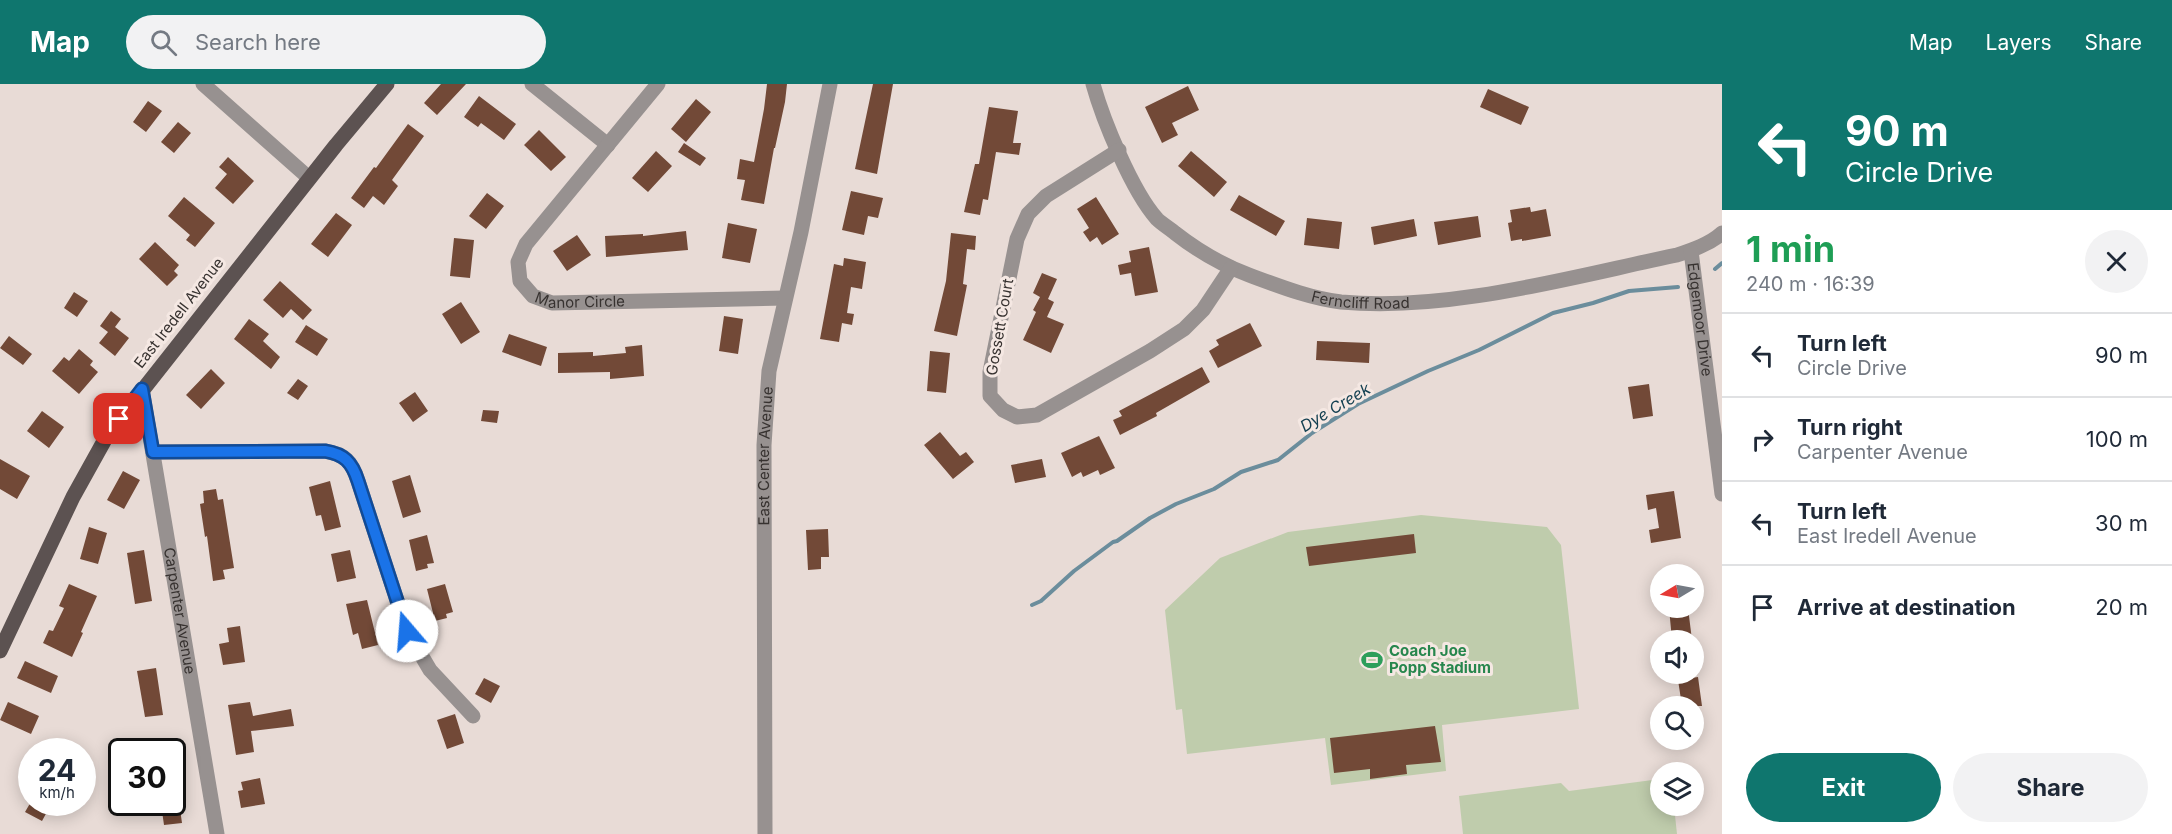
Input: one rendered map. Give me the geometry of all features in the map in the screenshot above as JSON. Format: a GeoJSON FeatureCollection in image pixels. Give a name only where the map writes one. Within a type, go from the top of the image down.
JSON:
{"type":"FeatureCollection","features":[{"type":"Feature","properties":{"kind":"main road","name":"East Iredell Avenue"},"geometry":{"type":"LineString","coordinates":[[0,651],[73,497],[108,434],[309,178],[387,84]]}},
{"type":"Feature","properties":{"kind":"street"},"geometry":{"type":"LineString","coordinates":[[202,84],[309,178]]}},
{"type":"Feature","properties":{"kind":"street"},"geometry":{"type":"LineString","coordinates":[[532,84],[608,145]]}},
{"type":"Feature","properties":{"kind":"street","name":"Manor Circle"},"geometry":{"type":"LineString","coordinates":[[658,84],[526,244],[518,262],[520,281],[533,296],[552,303],[785,298]]}},
{"type":"Feature","properties":{"kind":"street","name":"East Center Avenue"},"geometry":{"type":"LineString","coordinates":[[765,834],[764,445],[769,371],[801,232],[830,84]]}},
{"type":"Feature","properties":{"kind":"street","name":"Ferncliff Road"},"geometry":{"type":"LineString","coordinates":[[1093,84],[1100,107],[1136,188],[1157,219],[1195,249],[1231,268],[1298,293],[1340,302],[1393,303],[1447,299],[1504,291],[1690,251],[1717,238],[1722,233]]}},
{"type":"Feature","properties":{"kind":"street","name":"Gossett Court"},"geometry":{"type":"LineString","coordinates":[[1119,150],[1046,196],[1028,214],[1017,239],[990,372],[990,396],[1003,410],[1017,417],[1037,415],[1150,351],[1184,329],[1203,310],[1231,268]]}},
{"type":"Feature","properties":{"kind":"street","name":"Edgemoor Drive"},"geometry":{"type":"LineString","coordinates":[[1690,251],[1722,494]]}},
{"type":"Feature","properties":{"kind":"street","name":"Carpenter Avenue"},"geometry":{"type":"LineString","coordinates":[[142,389],[217,834]]}},
{"type":"Feature","properties":{"kind":"street"},"geometry":{"type":"LineString","coordinates":[[153,452],[325,451],[337,453],[347,459],[358,481],[407,631],[430,670],[473,716]]}},
{"type":"Feature","properties":{"kind":"green space","name":"Coach Joe Popp Stadium"},"geometry":{"type":"Polygon","coordinates":[[[1421,515],[1547,527],[1561,545],[1579,709],[1442,725],[1446,771],[1331,785],[1325,738],[1187,754],[1182,709],[1176,710],[1165,610],[1220,558],[1288,532],[1421,515]]]}},
{"type":"Feature","properties":{"kind":"green space"},"geometry":{"type":"Polygon","coordinates":[[[1650,780],[1650,816],[1675,816],[1677,834],[1463,834],[1459,796],[1561,783],[1569,791],[1650,780]]]}},
{"type":"Feature","properties":{"kind":"building"},"geometry":{"type":"Polygon","coordinates":[[[441,84],[466,84],[437,115],[424,103],[441,84]]]}},
{"type":"Feature","properties":{"kind":"building"},"geometry":{"type":"Polygon","coordinates":[[[767,84],[787,84],[764,204],[741,200],[745,180],[737,179],[740,159],[754,162],[767,84]]]}},
{"type":"Feature","properties":{"kind":"building"},"geometry":{"type":"Polygon","coordinates":[[[873,84],[893,84],[877,174],[855,169],[873,84]]]}},
{"type":"Feature","properties":{"kind":"building"},"geometry":{"type":"Polygon","coordinates":[[[1188,86],[1199,110],[1172,123],[1178,135],[1162,143],[1145,107],[1188,86]]]}},
{"type":"Feature","properties":{"kind":"building"},"geometry":{"type":"Polygon","coordinates":[[[1488,89],[1529,107],[1521,125],[1480,107],[1488,89]]]}},
{"type":"Feature","properties":{"kind":"building"},"geometry":{"type":"Polygon","coordinates":[[[479,96],[516,124],[504,140],[481,123],[478,127],[464,117],[479,96]]]}},
{"type":"Feature","properties":{"kind":"building"},"geometry":{"type":"Polygon","coordinates":[[[696,99],[711,112],[686,142],[671,129],[696,99]]]}},
{"type":"Feature","properties":{"kind":"building"},"geometry":{"type":"Polygon","coordinates":[[[148,101],[162,111],[146,132],[133,122],[148,101]]]}},
{"type":"Feature","properties":{"kind":"building"},"geometry":{"type":"Polygon","coordinates":[[[989,107],[1018,111],[1013,143],[1021,143],[1019,155],[996,152],[988,200],[983,199],[980,215],[964,212],[975,164],[979,164],[989,107]]]}},
{"type":"Feature","properties":{"kind":"building"},"geometry":{"type":"Polygon","coordinates":[[[178,122],[191,133],[174,153],[161,142],[178,122]]]}},
{"type":"Feature","properties":{"kind":"building"},"geometry":{"type":"Polygon","coordinates":[[[408,124],[424,136],[392,180],[398,186],[384,205],[373,196],[364,208],[351,198],[408,124]]]}},
{"type":"Feature","properties":{"kind":"building"},"geometry":{"type":"Polygon","coordinates":[[[539,130],[566,157],[551,171],[524,145],[539,130]]]}},
{"type":"Feature","properties":{"kind":"building"},"geometry":{"type":"Polygon","coordinates":[[[684,143],[706,158],[700,166],[678,152],[684,143]]]}},
{"type":"Feature","properties":{"kind":"building"},"geometry":{"type":"Polygon","coordinates":[[[656,151],[672,166],[648,192],[632,178],[656,151]]]}},
{"type":"Feature","properties":{"kind":"building"},"geometry":{"type":"Polygon","coordinates":[[[1191,151],[1227,182],[1214,197],[1178,166],[1191,151]]]}},
{"type":"Feature","properties":{"kind":"building"},"geometry":{"type":"Polygon","coordinates":[[[228,157],[254,181],[233,204],[215,188],[227,174],[219,167],[228,157]]]}},
{"type":"Feature","properties":{"kind":"building"},"geometry":{"type":"Polygon","coordinates":[[[851,191],[883,198],[878,218],[868,216],[864,235],[842,230],[851,191]]]}},
{"type":"Feature","properties":{"kind":"building"},"geometry":{"type":"Polygon","coordinates":[[[487,193],[504,206],[486,229],[469,216],[487,193]]]}},
{"type":"Feature","properties":{"kind":"building"},"geometry":{"type":"Polygon","coordinates":[[[1239,195],[1285,221],[1276,236],[1230,210],[1239,195]]]}},
{"type":"Feature","properties":{"kind":"building"},"geometry":{"type":"Polygon","coordinates":[[[184,197],[215,223],[195,247],[186,240],[190,235],[168,216],[184,197]]]}},
{"type":"Feature","properties":{"kind":"building"},"geometry":{"type":"Polygon","coordinates":[[[1096,197],[1119,234],[1102,245],[1097,237],[1090,242],[1083,232],[1089,228],[1077,209],[1096,197]]]}},
{"type":"Feature","properties":{"kind":"building"},"geometry":{"type":"Polygon","coordinates":[[[1530,207],[1531,212],[1546,209],[1551,236],[1511,241],[1508,223],[1512,222],[1510,210],[1530,207]]]}},
{"type":"Feature","properties":{"kind":"building"},"geometry":{"type":"Polygon","coordinates":[[[336,213],[352,225],[328,257],[311,244],[336,213]]]}},
{"type":"Feature","properties":{"kind":"building"},"geometry":{"type":"Polygon","coordinates":[[[1478,216],[1481,237],[1438,245],[1434,222],[1478,216]]]}},
{"type":"Feature","properties":{"kind":"building"},"geometry":{"type":"Polygon","coordinates":[[[1307,218],[1342,222],[1339,249],[1304,245],[1307,218]]]}},
{"type":"Feature","properties":{"kind":"building"},"geometry":{"type":"Polygon","coordinates":[[[1414,219],[1417,236],[1374,245],[1371,227],[1414,219]]]}},
{"type":"Feature","properties":{"kind":"building"},"geometry":{"type":"Polygon","coordinates":[[[728,223],[757,229],[750,263],[722,258],[728,223]]]}},
{"type":"Feature","properties":{"kind":"building"},"geometry":{"type":"Polygon","coordinates":[[[686,231],[688,250],[606,257],[605,236],[643,234],[643,236],[686,231]]]}},
{"type":"Feature","properties":{"kind":"building"},"geometry":{"type":"Polygon","coordinates":[[[951,233],[976,236],[975,250],[967,249],[963,284],[967,285],[957,336],[934,331],[946,281],[951,233]]]}},
{"type":"Feature","properties":{"kind":"building"},"geometry":{"type":"Polygon","coordinates":[[[577,235],[591,255],[567,271],[553,251],[577,235]]]}},
{"type":"Feature","properties":{"kind":"building"},"geometry":{"type":"Polygon","coordinates":[[[454,238],[474,240],[470,278],[450,276],[454,238]]]}},
{"type":"Feature","properties":{"kind":"building"},"geometry":{"type":"Polygon","coordinates":[[[155,242],[179,265],[174,271],[178,275],[167,286],[139,259],[155,242]]]}},
{"type":"Feature","properties":{"kind":"building"},"geometry":{"type":"Polygon","coordinates":[[[1149,247],[1158,292],[1135,296],[1131,273],[1120,275],[1118,265],[1131,262],[1129,251],[1149,247]]]}},
{"type":"Feature","properties":{"kind":"building"},"geometry":{"type":"Polygon","coordinates":[[[844,258],[866,262],[862,289],[851,287],[847,313],[854,314],[852,325],[842,323],[839,342],[820,339],[834,264],[843,266],[844,258]]]}},
{"type":"Feature","properties":{"kind":"building"},"geometry":{"type":"Polygon","coordinates":[[[1042,273],[1057,279],[1048,299],[1054,302],[1047,317],[1064,324],[1051,353],[1023,340],[1036,312],[1033,310],[1040,297],[1033,293],[1042,273]]]}},
{"type":"Feature","properties":{"kind":"building"},"geometry":{"type":"Polygon","coordinates":[[[280,281],[312,310],[303,320],[291,309],[283,318],[263,300],[280,281]]]}},
{"type":"Feature","properties":{"kind":"building"},"geometry":{"type":"Polygon","coordinates":[[[74,292],[88,301],[77,317],[64,308],[74,292]]]}},
{"type":"Feature","properties":{"kind":"building"},"geometry":{"type":"Polygon","coordinates":[[[461,302],[480,332],[461,344],[442,314],[461,302]]]}},
{"type":"Feature","properties":{"kind":"building"},"geometry":{"type":"Polygon","coordinates":[[[111,311],[121,319],[115,327],[129,338],[115,356],[99,343],[108,332],[100,326],[111,311]]]}},
{"type":"Feature","properties":{"kind":"building"},"geometry":{"type":"Polygon","coordinates":[[[724,316],[743,319],[738,354],[719,351],[724,316]]]}},
{"type":"Feature","properties":{"kind":"building"},"geometry":{"type":"Polygon","coordinates":[[[249,319],[269,334],[263,341],[280,357],[271,369],[234,339],[249,319]]]}},
{"type":"Feature","properties":{"kind":"building"},"geometry":{"type":"Polygon","coordinates":[[[1250,323],[1262,346],[1218,368],[1209,351],[1219,345],[1216,340],[1250,323]]]}},
{"type":"Feature","properties":{"kind":"building"},"geometry":{"type":"Polygon","coordinates":[[[306,325],[328,339],[317,356],[295,342],[306,325]]]}},
{"type":"Feature","properties":{"kind":"building"},"geometry":{"type":"Polygon","coordinates":[[[509,334],[547,347],[541,366],[502,352],[509,334]]]}},
{"type":"Feature","properties":{"kind":"building"},"geometry":{"type":"Polygon","coordinates":[[[9,336],[32,354],[23,365],[0,348],[9,336]]]}},
{"type":"Feature","properties":{"kind":"building"},"geometry":{"type":"Polygon","coordinates":[[[1317,341],[1370,343],[1369,363],[1316,360],[1317,341]]]}},
{"type":"Feature","properties":{"kind":"building"},"geometry":{"type":"Polygon","coordinates":[[[642,345],[644,376],[610,379],[610,372],[558,373],[558,353],[593,352],[593,356],[626,353],[625,347],[642,345]]]}},
{"type":"Feature","properties":{"kind":"building"},"geometry":{"type":"Polygon","coordinates":[[[79,349],[93,361],[90,365],[98,372],[79,394],[52,371],[64,357],[69,361],[79,349]]]}},
{"type":"Feature","properties":{"kind":"building"},"geometry":{"type":"Polygon","coordinates":[[[930,351],[950,353],[946,393],[927,391],[930,351]]]}},
{"type":"Feature","properties":{"kind":"building"},"geometry":{"type":"Polygon","coordinates":[[[1202,367],[1210,382],[1156,413],[1157,416],[1120,435],[1113,420],[1122,416],[1119,411],[1202,367]]]}},
{"type":"Feature","properties":{"kind":"building"},"geometry":{"type":"Polygon","coordinates":[[[211,369],[225,383],[201,409],[186,395],[211,369]]]}},
{"type":"Feature","properties":{"kind":"building"},"geometry":{"type":"Polygon","coordinates":[[[298,379],[308,386],[298,400],[287,393],[298,379]]]}},
{"type":"Feature","properties":{"kind":"building"},"geometry":{"type":"Polygon","coordinates":[[[1649,384],[1653,416],[1633,419],[1628,387],[1649,384]]]}},
{"type":"Feature","properties":{"kind":"building"},"geometry":{"type":"Polygon","coordinates":[[[415,392],[428,411],[413,422],[399,403],[415,392]]]}},
{"type":"Feature","properties":{"kind":"building"},"geometry":{"type":"Polygon","coordinates":[[[483,410],[499,411],[497,423],[481,421],[483,410]]]}},
{"type":"Feature","properties":{"kind":"building"},"geometry":{"type":"Polygon","coordinates":[[[42,411],[64,427],[49,448],[27,431],[42,411]]]}},
{"type":"Feature","properties":{"kind":"building"},"geometry":{"type":"Polygon","coordinates":[[[940,432],[960,456],[966,452],[974,462],[953,479],[924,445],[940,432]]]}},
{"type":"Feature","properties":{"kind":"building"},"geometry":{"type":"Polygon","coordinates":[[[1099,436],[1115,468],[1100,475],[1098,470],[1083,477],[1081,472],[1072,477],[1061,453],[1099,436]]]}},
{"type":"Feature","properties":{"kind":"building"},"geometry":{"type":"Polygon","coordinates":[[[0,459],[30,476],[17,499],[0,489],[0,459]]]}},
{"type":"Feature","properties":{"kind":"building"},"geometry":{"type":"Polygon","coordinates":[[[1042,459],[1046,477],[1015,483],[1011,465],[1042,459]]]}},
{"type":"Feature","properties":{"kind":"building"},"geometry":{"type":"Polygon","coordinates":[[[123,471],[140,480],[124,509],[107,500],[123,471]]]}},
{"type":"Feature","properties":{"kind":"building"},"geometry":{"type":"Polygon","coordinates":[[[410,475],[421,512],[403,518],[392,481],[410,475]]]}},
{"type":"Feature","properties":{"kind":"building"},"geometry":{"type":"Polygon","coordinates":[[[330,481],[341,527],[325,531],[321,515],[316,516],[309,487],[330,481]]]}},
{"type":"Feature","properties":{"kind":"building"},"geometry":{"type":"Polygon","coordinates":[[[216,489],[218,500],[223,499],[234,568],[223,570],[225,579],[213,581],[200,504],[204,503],[203,491],[216,489]]]}},
{"type":"Feature","properties":{"kind":"building"},"geometry":{"type":"Polygon","coordinates":[[[1674,491],[1681,538],[1651,543],[1649,530],[1659,528],[1656,508],[1648,510],[1646,495],[1674,491]]]}},
{"type":"Feature","properties":{"kind":"building"},"geometry":{"type":"Polygon","coordinates":[[[89,527],[107,533],[98,564],[80,559],[89,527]]]}},
{"type":"Feature","properties":{"kind":"building"},"geometry":{"type":"Polygon","coordinates":[[[828,529],[829,557],[821,557],[821,569],[808,570],[806,530],[828,529]]]}},
{"type":"Feature","properties":{"kind":"building"},"geometry":{"type":"Polygon","coordinates":[[[1414,534],[1416,553],[1309,566],[1306,547],[1414,534]]]}},
{"type":"Feature","properties":{"kind":"building"},"geometry":{"type":"Polygon","coordinates":[[[427,535],[434,563],[427,564],[428,568],[416,571],[409,540],[427,535]]]}},
{"type":"Feature","properties":{"kind":"building"},"geometry":{"type":"Polygon","coordinates":[[[144,550],[152,601],[135,604],[127,553],[144,550]]]}},
{"type":"Feature","properties":{"kind":"building"},"geometry":{"type":"Polygon","coordinates":[[[350,550],[356,578],[337,582],[331,554],[350,550]]]}},
{"type":"Feature","properties":{"kind":"building"},"geometry":{"type":"Polygon","coordinates":[[[69,584],[97,596],[72,657],[43,643],[49,630],[53,631],[64,608],[59,606],[69,584]]]}},
{"type":"Feature","properties":{"kind":"building"},"geometry":{"type":"Polygon","coordinates":[[[445,584],[453,612],[446,614],[447,618],[435,621],[427,589],[445,584]]]}},
{"type":"Feature","properties":{"kind":"building"},"geometry":{"type":"Polygon","coordinates":[[[367,600],[378,645],[362,649],[358,633],[353,635],[346,604],[367,600]]]}},
{"type":"Feature","properties":{"kind":"building"},"geometry":{"type":"Polygon","coordinates":[[[1670,618],[1689,618],[1691,630],[1671,630],[1670,618]]]}},
{"type":"Feature","properties":{"kind":"building"},"geometry":{"type":"Polygon","coordinates":[[[240,626],[245,662],[223,665],[219,644],[229,642],[227,628],[240,626]]]}},
{"type":"Feature","properties":{"kind":"building"},"geometry":{"type":"Polygon","coordinates":[[[25,661],[58,676],[51,693],[17,678],[25,661]]]}},
{"type":"Feature","properties":{"kind":"building"},"geometry":{"type":"Polygon","coordinates":[[[156,668],[163,715],[145,717],[137,671],[156,668]]]}},
{"type":"Feature","properties":{"kind":"building"},"geometry":{"type":"Polygon","coordinates":[[[484,678],[500,686],[491,703],[475,694],[484,678]]]}},
{"type":"Feature","properties":{"kind":"building"},"geometry":{"type":"Polygon","coordinates":[[[1679,684],[1699,684],[1701,696],[1680,696],[1679,684]]]}},
{"type":"Feature","properties":{"kind":"building"},"geometry":{"type":"Polygon","coordinates":[[[8,702],[39,716],[31,734],[0,720],[8,702]]]}},
{"type":"Feature","properties":{"kind":"building"},"geometry":{"type":"Polygon","coordinates":[[[250,702],[253,716],[291,709],[294,726],[251,731],[254,752],[236,755],[228,705],[250,702]]]}},
{"type":"Feature","properties":{"kind":"building"},"geometry":{"type":"Polygon","coordinates":[[[455,714],[464,743],[447,749],[437,720],[455,714]]]}},
{"type":"Feature","properties":{"kind":"building"},"geometry":{"type":"Polygon","coordinates":[[[1435,726],[1441,762],[1406,765],[1407,774],[1370,779],[1370,769],[1334,773],[1330,738],[1435,726]]]}},
{"type":"Feature","properties":{"kind":"building"},"geometry":{"type":"Polygon","coordinates":[[[260,778],[265,804],[241,808],[238,791],[243,790],[241,782],[260,778]]]}},
{"type":"Feature","properties":{"kind":"building"},"geometry":{"type":"Polygon","coordinates":[[[33,816],[45,816],[42,821],[33,816]]]}},
{"type":"Feature","properties":{"kind":"building"},"geometry":{"type":"Polygon","coordinates":[[[163,816],[181,816],[182,823],[164,825],[163,816]]]}},
{"type":"Feature","properties":{"kind":"waterway","name":"Dye Creek"},"geometry":{"type":"LineString","coordinates":[[1715,269],[1722,263]]}},
{"type":"Feature","properties":{"kind":"waterway","name":"Dye Creek"},"geometry":{"type":"LineString","coordinates":[[1032,605],[1041,601],[1074,571],[1113,542],[1150,518],[1176,504],[1214,489],[1241,472],[1278,460],[1312,433],[1358,404],[1479,350],[1553,313],[1629,291],[1678,287]]}},
{"type":"Feature","properties":{"kind":"place","name":"Coach Joe Popp Stadium"},"geometry":{"type":"Point","coordinates":[1372,660]}},
{"type":"Feature","properties":{"kind":"route"},"geometry":{"type":"LineString","coordinates":[[119,419],[142,389],[153,452],[325,451],[337,453],[347,459],[358,481],[407,631]]}}]}
